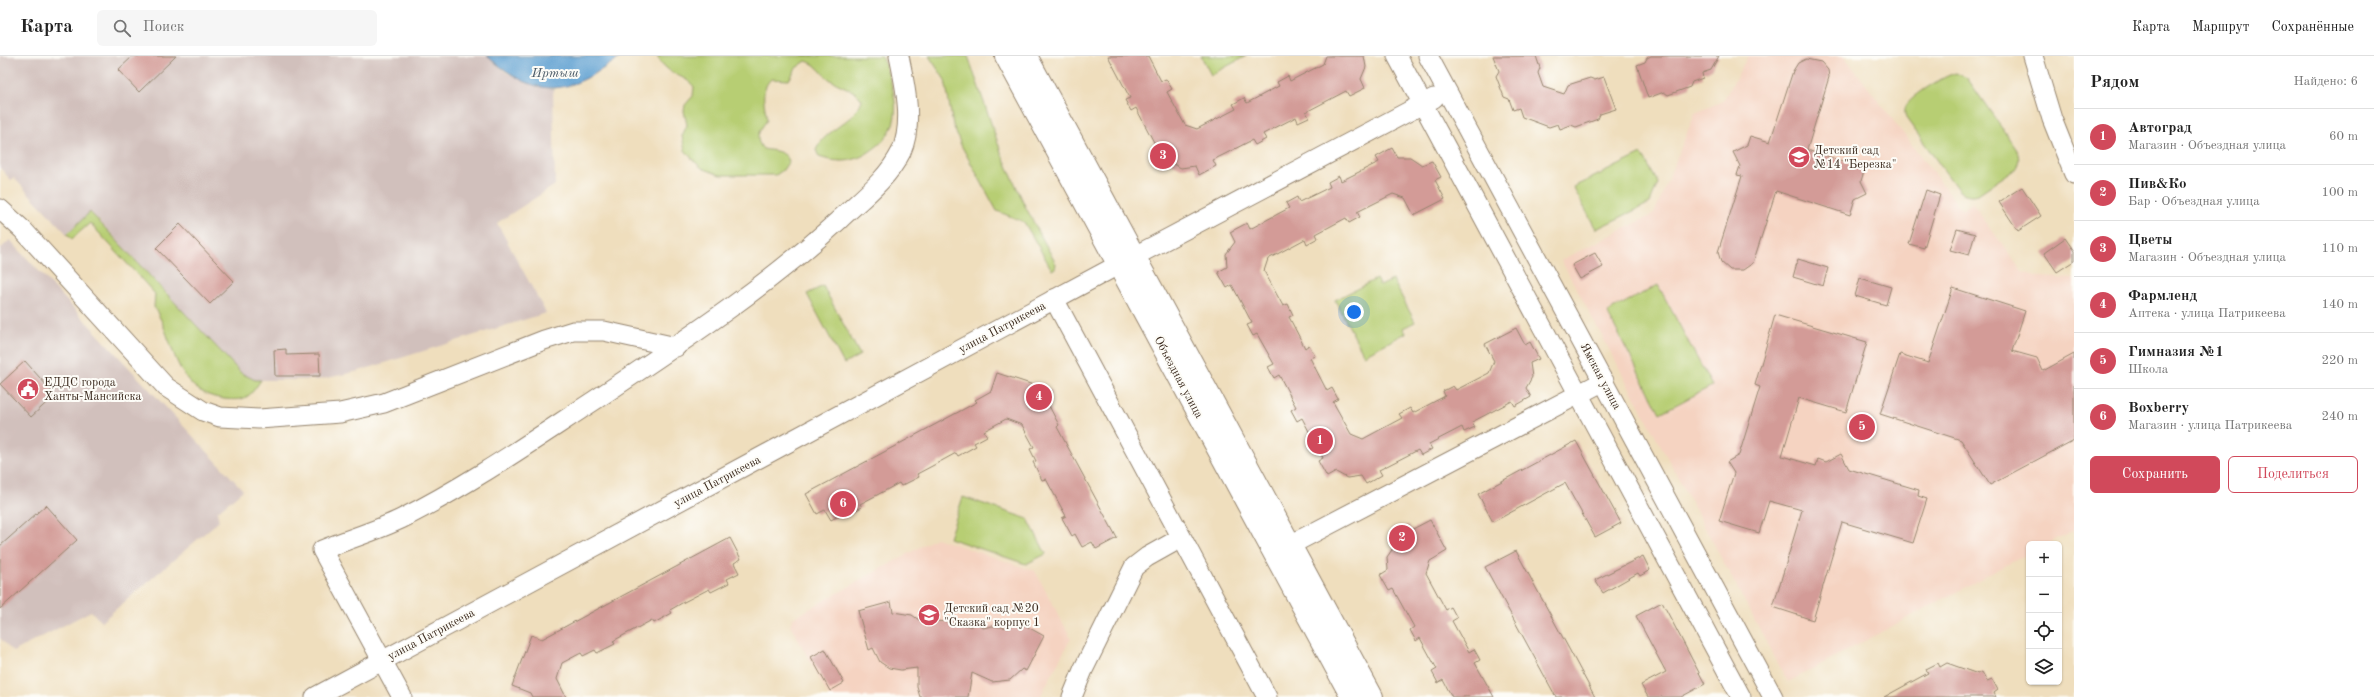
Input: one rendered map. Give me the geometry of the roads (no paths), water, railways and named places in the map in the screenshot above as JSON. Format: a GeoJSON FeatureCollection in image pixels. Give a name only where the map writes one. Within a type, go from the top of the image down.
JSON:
{"type":"FeatureCollection","features":[{"type":"Feature","properties":{"kind":"main road","name":"Объездная улица"},"geometry":{"type":"LineString","coordinates":[[1006,56],[1126,261],[1282,549],[1372,697]]}},
{"type":"Feature","properties":{"kind":"main road","name":"Объездная улица"},"geometry":{"type":"LineString","coordinates":[[1026,56],[1126,261]]}},
{"type":"Feature","properties":{"kind":"main road","name":"Объездная улица"},"geometry":{"type":"LineString","coordinates":[[1282,549],[1352,697]]}},
{"type":"Feature","properties":{"kind":"street"},"geometry":{"type":"LineString","coordinates":[[402,697],[322,550],[400,519],[423,507],[546,432],[676,347],[776,274],[816,240],[886,175],[902,149],[906,135],[906,100],[899,56]]}},
{"type":"Feature","properties":{"kind":"street"},"geometry":{"type":"LineString","coordinates":[[1397,56],[1741,697]]}},
{"type":"Feature","properties":{"kind":"street","name":"Ямская улица"},"geometry":{"type":"LineString","coordinates":[[1428,56],[1773,697]]}},
{"type":"Feature","properties":{"kind":"street"},"geometry":{"type":"LineString","coordinates":[[2032,56],[2052,119],[2074,174]]}},
{"type":"Feature","properties":{"kind":"street","name":"улица Патрикеева"},"geometry":{"type":"LineString","coordinates":[[315,697],[1054,299],[1447,91]]}},
{"type":"Feature","properties":{"kind":"street"},"geometry":{"type":"LineString","coordinates":[[0,209],[23,230],[166,386],[202,411],[220,417],[259,419],[340,413],[384,403],[544,340],[573,331],[604,331],[676,347]]}},
{"type":"Feature","properties":{"kind":"street"},"geometry":{"type":"LineString","coordinates":[[1054,299],[1267,697]]}},
{"type":"Feature","properties":{"kind":"street"},"geometry":{"type":"LineString","coordinates":[[1282,549],[1604,381]]}},
{"type":"Feature","properties":{"kind":"street"},"geometry":{"type":"LineString","coordinates":[[1072,697],[1083,670],[1134,567],[1147,557],[1181,538]]}},
{"type":"Feature","properties":{"kind":"water","name":"Иртыш"},"geometry":{"type":"Polygon","coordinates":[[[487,56],[622,56],[585,79],[569,85],[554,88],[539,86],[523,81],[506,71],[487,56]]]}},
{"type":"Feature","properties":{"kind":"place","name":"Цветы"},"geometry":{"type":"Point","coordinates":[1163,156]}},
{"type":"Feature","properties":{"kind":"place","name":"Детский сад №14 \"Березка\""},"geometry":{"type":"Point","coordinates":[1799,157]}},
{"type":"Feature","properties":{"kind":"place","name":"ЕДДС города Ханты-Мансийска"},"geometry":{"type":"Point","coordinates":[28,389]}},
{"type":"Feature","properties":{"kind":"place","name":"Фармленд"},"geometry":{"type":"Point","coordinates":[1039,397]}},
{"type":"Feature","properties":{"kind":"place","name":"Гимназия №1"},"geometry":{"type":"Point","coordinates":[1862,427]}},
{"type":"Feature","properties":{"kind":"place","name":"Автоград"},"geometry":{"type":"Point","coordinates":[1320,441]}},
{"type":"Feature","properties":{"kind":"place","name":"Boxberry"},"geometry":{"type":"Point","coordinates":[843,504]}},
{"type":"Feature","properties":{"kind":"place","name":"Пив&Ко"},"geometry":{"type":"Point","coordinates":[1402,538]}},
{"type":"Feature","properties":{"kind":"place","name":"Детский сад №20 \"Сказка\" корпус 1"},"geometry":{"type":"Point","coordinates":[929,615]}}]}
